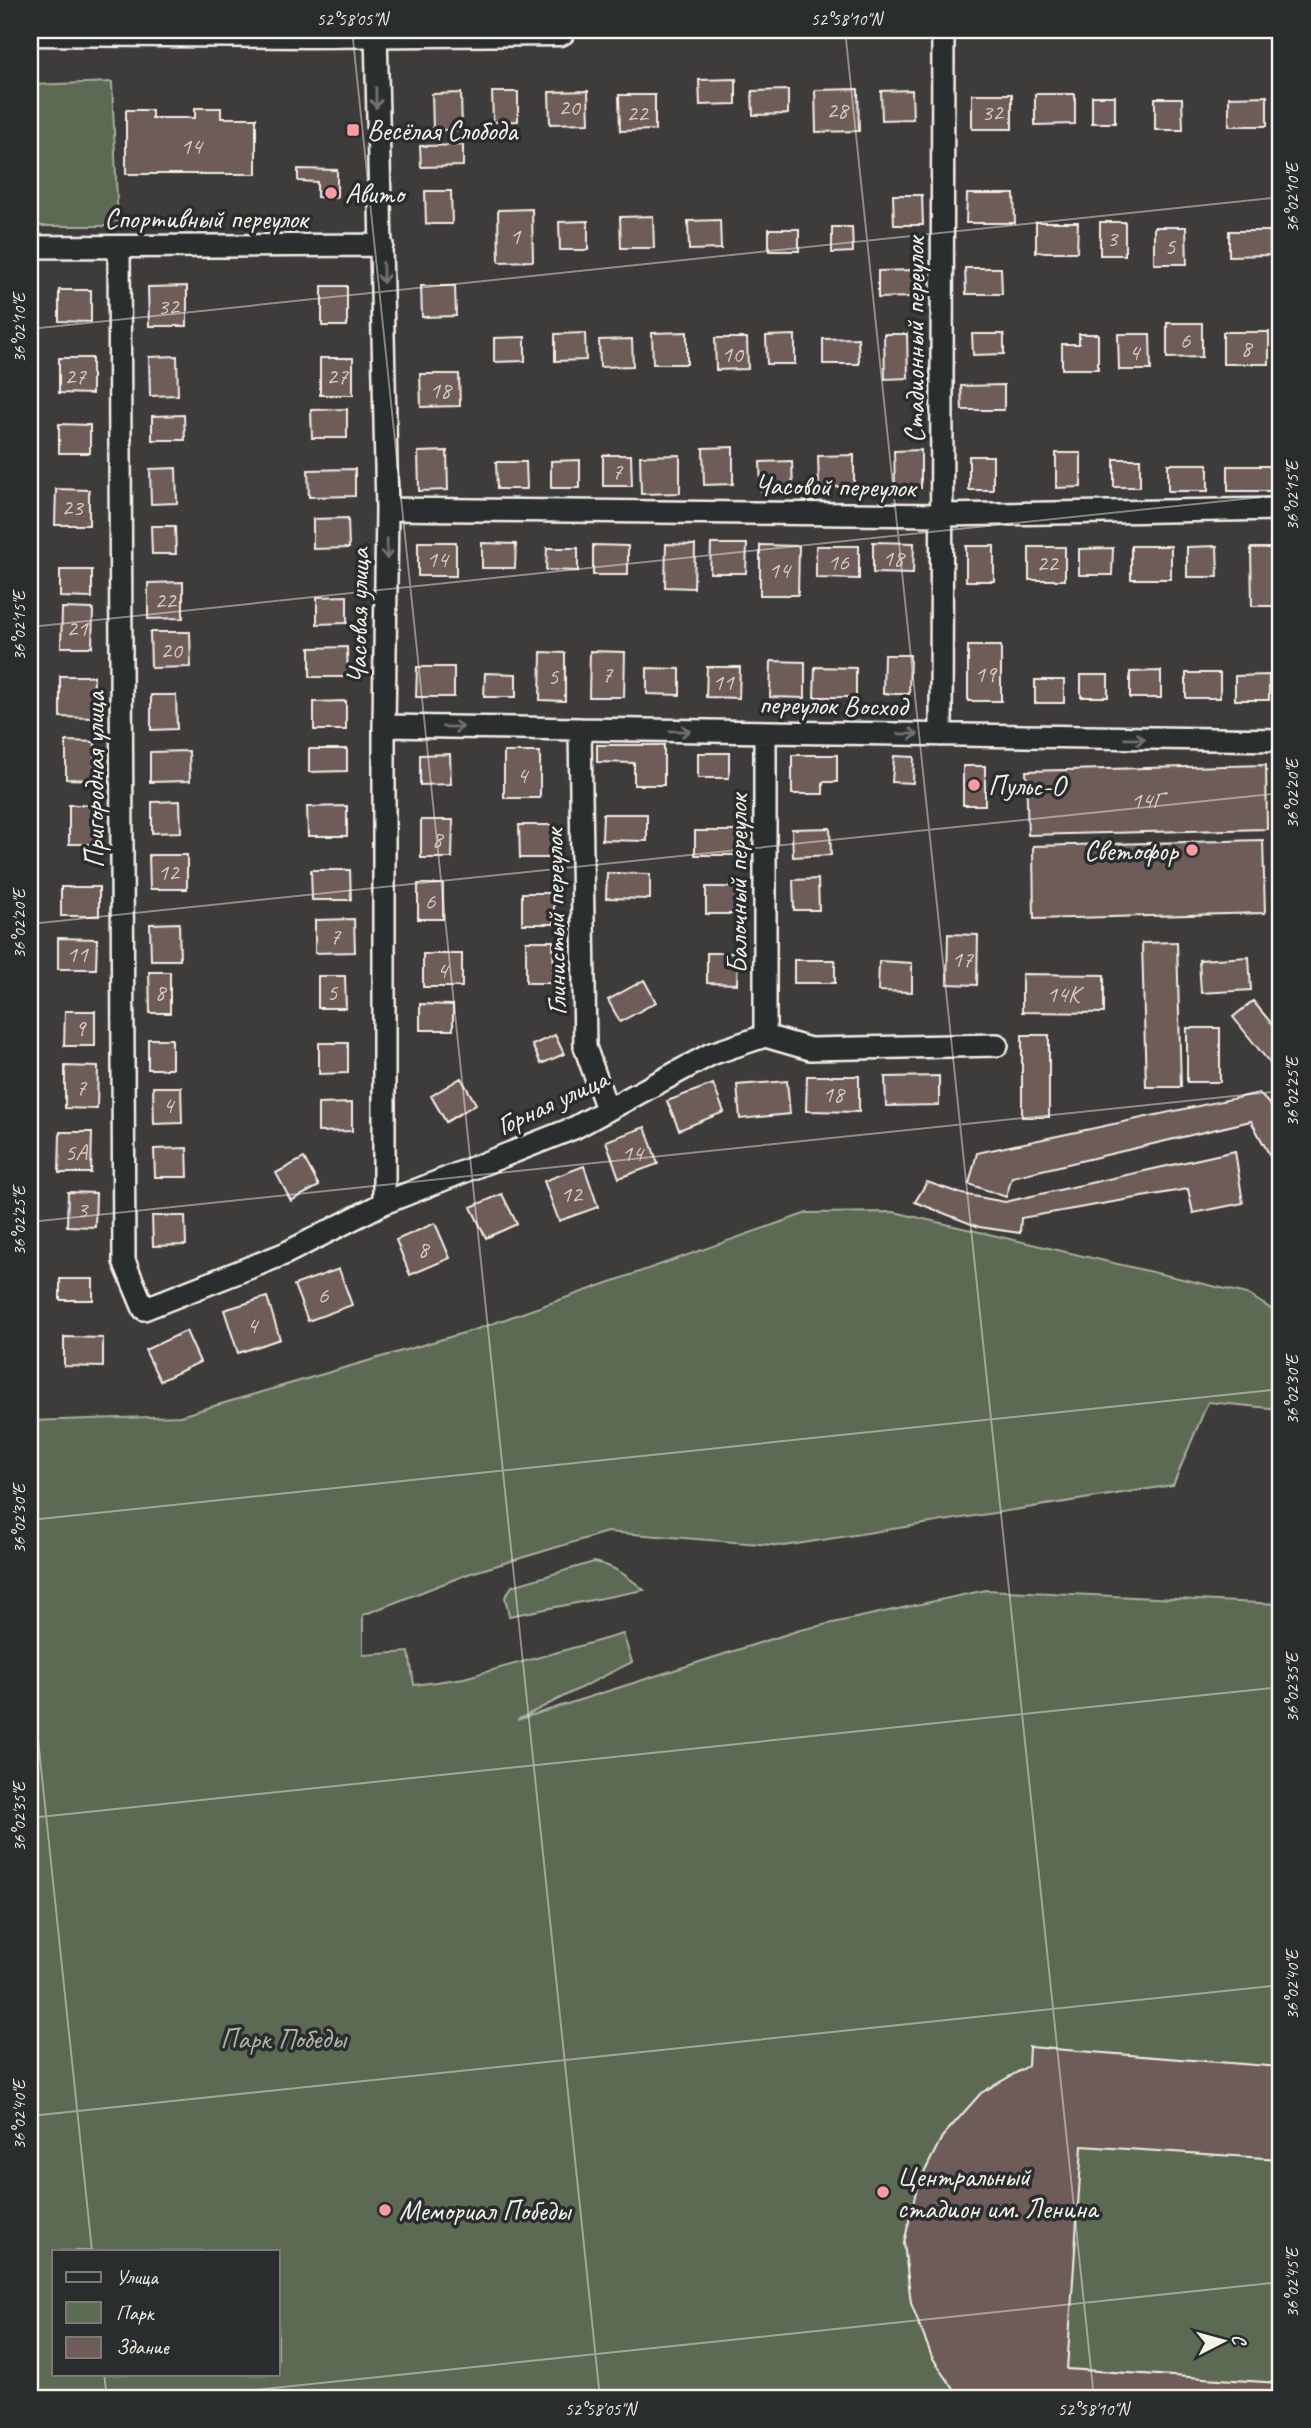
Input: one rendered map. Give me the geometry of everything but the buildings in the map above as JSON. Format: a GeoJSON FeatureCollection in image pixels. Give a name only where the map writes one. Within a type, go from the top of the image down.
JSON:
{"type":"FeatureCollection","features":[{"type":"Feature","properties":{"kind":"main road"},"geometry":{"type":"LineString","coordinates":[[30,30],[560,30]]}},
{"type":"Feature","properties":{"kind":"street","name":"Часовая улица"},"geometry":{"type":"LineString","coordinates":[[376,30],[387,509],[384,1203]]}},
{"type":"Feature","properties":{"kind":"street","name":"Стадионный переулок"},"geometry":{"type":"LineString","coordinates":[[941,735],[943,30]]}},
{"type":"Feature","properties":{"kind":"street","name":"Спортивный переулок"},"geometry":{"type":"LineString","coordinates":[[30,247],[382,245]]}},
{"type":"Feature","properties":{"kind":"street","name":"Пригородная улица"},"geometry":{"type":"LineString","coordinates":[[119,247],[124,1261],[144,1309]]}},
{"type":"Feature","properties":{"kind":"street","name":"Часовой переулок"},"geometry":{"type":"LineString","coordinates":[[387,509],[943,515],[1281,509]]}},
{"type":"Feature","properties":{"kind":"street","name":"переулок Восход"},"geometry":{"type":"LineString","coordinates":[[384,726],[1281,740]]}},
{"type":"Feature","properties":{"kind":"street","name":"Глинистый переулок"},"geometry":{"type":"LineString","coordinates":[[580,729],[585,1047],[607,1110]]}},
{"type":"Feature","properties":{"kind":"street","name":"Балочный переулок"},"geometry":{"type":"LineString","coordinates":[[765,732],[765,1035]]}},
{"type":"Feature","properties":{"kind":"street","name":"Горная улица"},"geometry":{"type":"LineString","coordinates":[[144,1309],[284,1254],[384,1203],[574,1128],[711,1054],[765,1035]]}},
{"type":"Feature","properties":{"kind":"street"},"geometry":{"type":"LineString","coordinates":[[765,1035],[810,1049],[998,1045]]}},
{"type":"Feature","properties":{"kind":"green space"},"geometry":{"type":"Polygon","coordinates":[[[112,82],[118,226],[30,226],[30,85],[112,82]]]}},
{"type":"Feature","properties":{"kind":"green space","name":"Парк Победы"},"geometry":{"type":"Polygon","coordinates":[[[894,1212],[1247,1294],[1281,1315],[1281,1409],[1208,1402],[1173,1485],[784,1546],[607,1532],[468,1574],[363,1615],[363,1655],[409,1652],[414,1685],[464,1678],[623,1634],[632,1662],[517,1720],[800,1630],[986,1590],[1281,1604],[1281,2398],[30,2398],[30,1421],[180,1416],[477,1329],[807,1213],[894,1212]]]}},
{"type":"Feature","properties":{"kind":"green space"},"geometry":{"type":"Polygon","coordinates":[[[594,1562],[615,1569],[644,1590],[509,1616],[505,1597],[512,1586],[594,1562]]]}},
{"type":"Feature","properties":{"kind":"place","name":"Весёлая Слобода"},"geometry":{"type":"Point","coordinates":[353,130]}},
{"type":"Feature","properties":{"kind":"place","name":"Авито"},"geometry":{"type":"Point","coordinates":[331,193]}},
{"type":"Feature","properties":{"kind":"place","name":"Пульс-О"},"geometry":{"type":"Point","coordinates":[974,785]}},
{"type":"Feature","properties":{"kind":"place","name":"Светофор"},"geometry":{"type":"Point","coordinates":[1192,850]}},
{"type":"Feature","properties":{"kind":"place","name":"Центральный стадион им. Ленина"},"geometry":{"type":"Point","coordinates":[883,2192]}},
{"type":"Feature","properties":{"kind":"place","name":"Мемориал Победы"},"geometry":{"type":"Point","coordinates":[385,2210]}}]}
